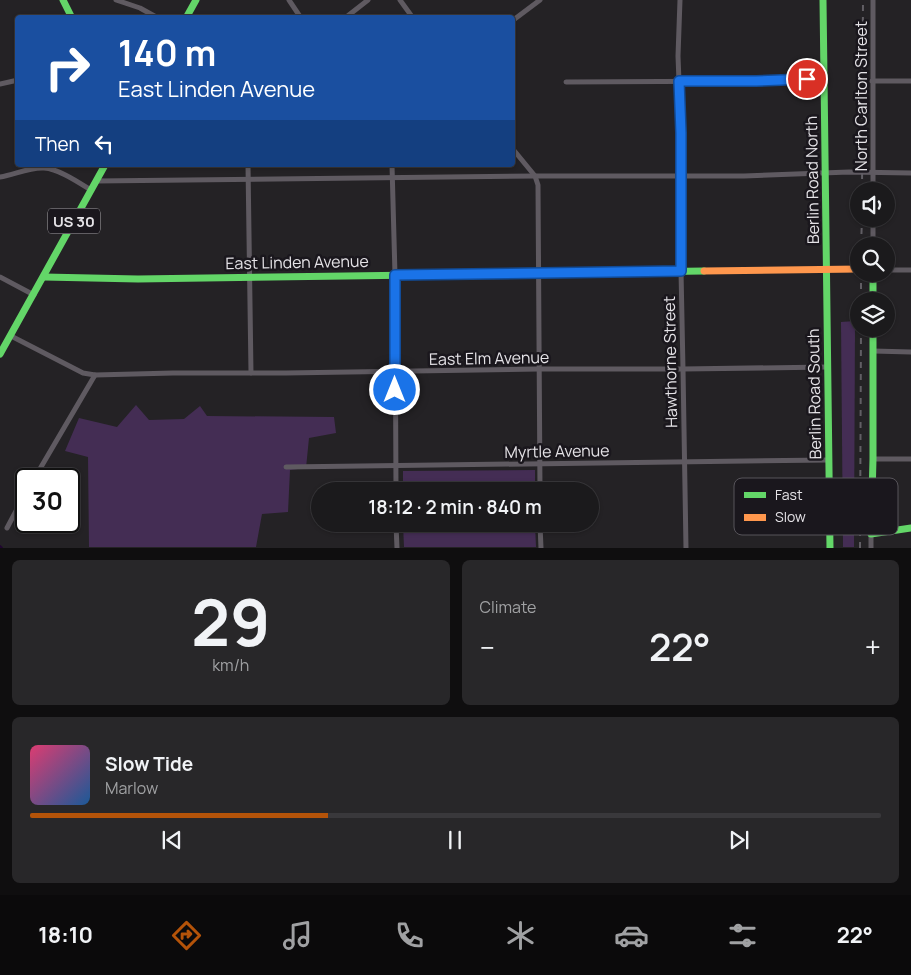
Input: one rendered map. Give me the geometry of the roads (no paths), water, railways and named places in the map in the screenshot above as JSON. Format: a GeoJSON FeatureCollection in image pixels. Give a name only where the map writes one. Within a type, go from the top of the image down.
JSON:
{"type":"FeatureCollection","features":[{"type":"Feature","properties":{"kind":"main road"},"geometry":{"type":"LineString","coordinates":[[63,0],[70,15]]}},
{"type":"Feature","properties":{"kind":"main road"},"geometry":{"type":"LineString","coordinates":[[188,15],[196,0]]}},
{"type":"Feature","properties":{"kind":"main road","name":"Berlin Road North"},"geometry":{"type":"LineString","coordinates":[[823,0],[826,269]]}},
{"type":"Feature","properties":{"kind":"main road","name":"US 30"},"geometry":{"type":"LineString","coordinates":[[0,354],[104,167]]}},
{"type":"Feature","properties":{"kind":"main road","name":"Berlin Road South"},"geometry":{"type":"LineString","coordinates":[[826,269],[829,478]]}},
{"type":"Feature","properties":{"kind":"main road","name":"East Linden Avenue"},"geometry":{"type":"LineString","coordinates":[[44,277],[138,279],[850,269]]}},
{"type":"Feature","properties":{"kind":"main road"},"geometry":{"type":"LineString","coordinates":[[872,478],[873,337]]}},
{"type":"Feature","properties":{"kind":"main road"},"geometry":{"type":"LineString","coordinates":[[898,530],[911,528]]}},
{"type":"Feature","properties":{"kind":"main road","name":"Berlin Road South"},"geometry":{"type":"LineString","coordinates":[[830,535],[830,548]]}},
{"type":"Feature","properties":{"kind":"street"},"geometry":{"type":"LineString","coordinates":[[116,0],[140,8],[153,15]]}},
{"type":"Feature","properties":{"kind":"street"},"geometry":{"type":"LineString","coordinates":[[289,0],[299,15]]}},
{"type":"Feature","properties":{"kind":"street"},"geometry":{"type":"LineString","coordinates":[[349,15],[368,0]]}},
{"type":"Feature","properties":{"kind":"street"},"geometry":{"type":"LineString","coordinates":[[400,0],[411,15]]}},
{"type":"Feature","properties":{"kind":"street"},"geometry":{"type":"LineString","coordinates":[[515,19],[540,0]]}},
{"type":"Feature","properties":{"kind":"street","name":"Hawthorne Street"},"geometry":{"type":"LineString","coordinates":[[680,0],[678,56],[681,133],[681,271],[686,548]]}},
{"type":"Feature","properties":{"kind":"street","name":"North Carlton Street"},"geometry":{"type":"LineString","coordinates":[[873,0],[873,182]]}},
{"type":"Feature","properties":{"kind":"street"},"geometry":{"type":"LineString","coordinates":[[566,82],[756,81],[824,78]]}},
{"type":"Feature","properties":{"kind":"street"},"geometry":{"type":"LineString","coordinates":[[0,84],[15,81]]}},
{"type":"Feature","properties":{"kind":"street"},"geometry":{"type":"LineString","coordinates":[[872,81],[911,81]]}},
{"type":"Feature","properties":{"kind":"street"},"geometry":{"type":"LineString","coordinates":[[515,152],[535,176],[538,185],[540,482]]}},
{"type":"Feature","properties":{"kind":"street"},"geometry":{"type":"LineString","coordinates":[[248,167],[251,373]]}},
{"type":"Feature","properties":{"kind":"street"},"geometry":{"type":"LineString","coordinates":[[392,167],[395,275],[396,482]]}},
{"type":"Feature","properties":{"kind":"street"},"geometry":{"type":"LineString","coordinates":[[0,177],[44,168],[54,170],[91,190]]}},
{"type":"Feature","properties":{"kind":"street"},"geometry":{"type":"LineString","coordinates":[[96,181],[535,176],[744,176],[825,172],[911,173]]}},
{"type":"Feature","properties":{"kind":"street"},"geometry":{"type":"LineString","coordinates":[[895,270],[911,270]]}},
{"type":"Feature","properties":{"kind":"street"},"geometry":{"type":"LineString","coordinates":[[0,277],[34,295]]}},
{"type":"Feature","properties":{"kind":"street","name":"East Elm Avenue"},"geometry":{"type":"LineString","coordinates":[[11,336],[83,373],[95,375],[827,367]]}},
{"type":"Feature","properties":{"kind":"street"},"geometry":{"type":"LineString","coordinates":[[873,351],[911,352]]}},
{"type":"Feature","properties":{"kind":"street"},"geometry":{"type":"LineString","coordinates":[[40,468],[95,375]]}},
{"type":"Feature","properties":{"kind":"street"},"geometry":{"type":"LineString","coordinates":[[873,459],[911,460]]}},
{"type":"Feature","properties":{"kind":"street","name":"Myrtle Avenue"},"geometry":{"type":"LineString","coordinates":[[286,468],[829,460]]}},
{"type":"Feature","properties":{"kind":"street"},"geometry":{"type":"LineString","coordinates":[[7,528],[15,513]]}},
{"type":"Feature","properties":{"kind":"street"},"geometry":{"type":"LineString","coordinates":[[396,532],[397,548]]}},
{"type":"Feature","properties":{"kind":"street"},"geometry":{"type":"LineString","coordinates":[[540,532],[540,548]]}},
{"type":"Feature","properties":{"kind":"street"},"geometry":{"type":"LineString","coordinates":[[871,535],[871,548]]}},
{"type":"Feature","properties":{"kind":"railway"},"geometry":{"type":"LineString","coordinates":[[862,182],[863,0]]}},
{"type":"Feature","properties":{"kind":"railway"},"geometry":{"type":"LineString","coordinates":[[861,237],[862,227]]}},
{"type":"Feature","properties":{"kind":"railway"},"geometry":{"type":"LineString","coordinates":[[861,282],[861,292]]}},
{"type":"Feature","properties":{"kind":"railway"},"geometry":{"type":"LineString","coordinates":[[860,478],[861,337]]}},
{"type":"Feature","properties":{"kind":"railway"},"geometry":{"type":"LineString","coordinates":[[860,535],[860,548]]}}]}
